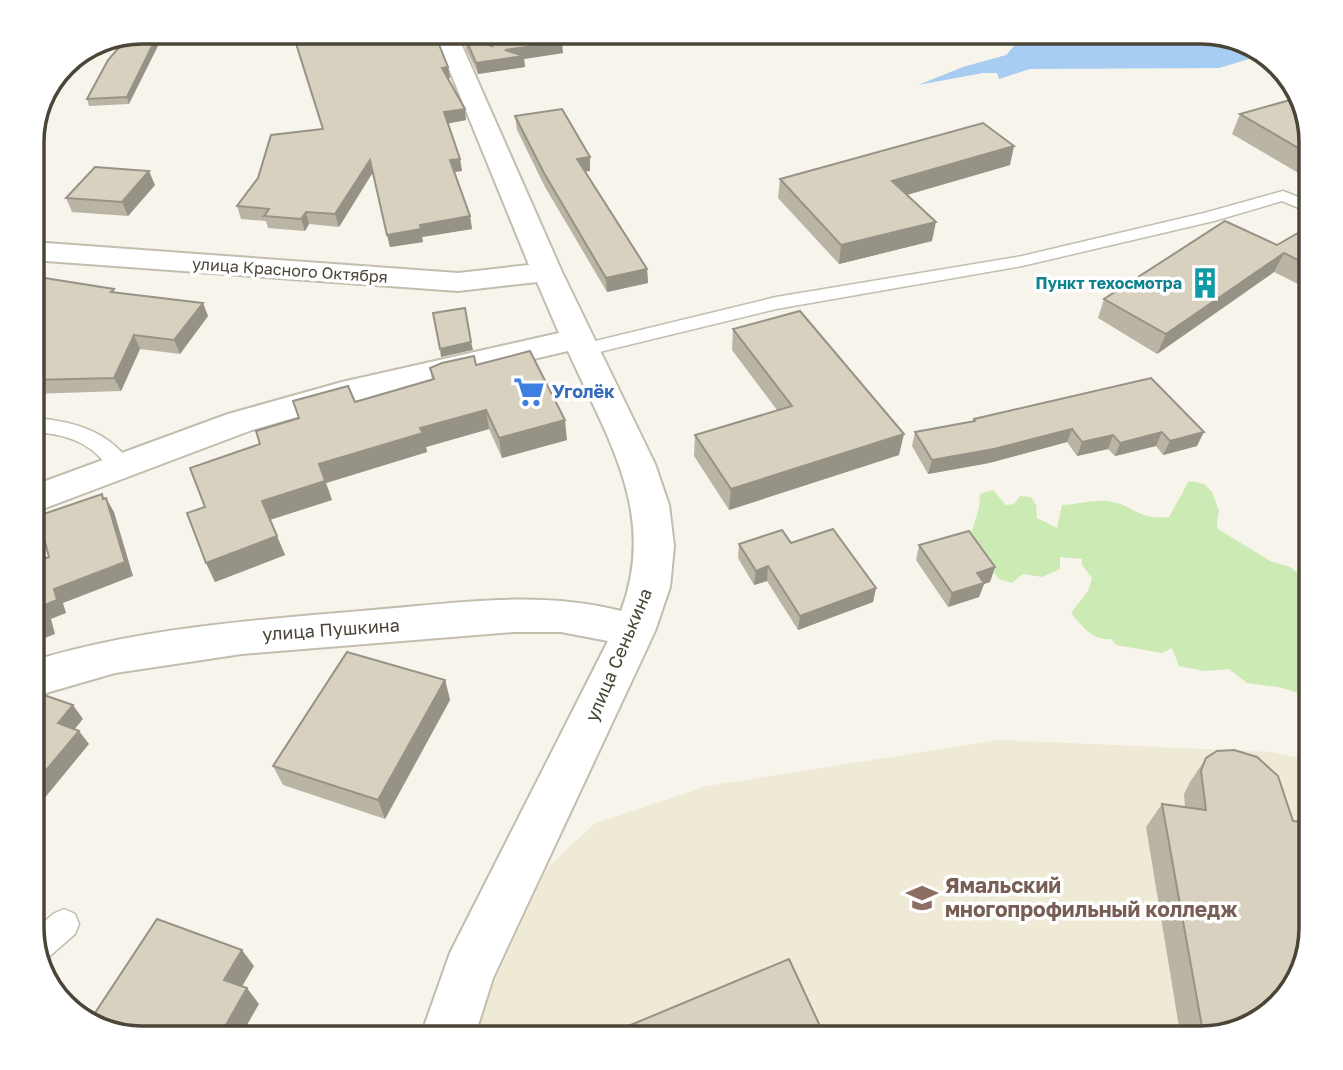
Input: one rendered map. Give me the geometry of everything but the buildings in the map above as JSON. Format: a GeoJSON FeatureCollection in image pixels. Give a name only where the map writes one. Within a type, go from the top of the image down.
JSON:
{"type":"FeatureCollection","features":[{"type":"Feature","properties":{"kind":"street","name":"улица Сенькина"},"geometry":{"type":"LineString","coordinates":[[450,44],[547,272],[637,464],[650,505],[655,546],[650,587],[634,631],[469,972],[451,1026]]}},
{"type":"Feature","properties":{"kind":"street","name":"улица Красного Октября"},"geometry":{"type":"LineString","coordinates":[[44,252],[458,282],[547,272]]}},
{"type":"Feature","properties":{"kind":"street"},"geometry":{"type":"LineString","coordinates":[[44,495],[240,422],[342,393],[580,344]]}},
{"type":"Feature","properties":{"kind":"street","name":"улица Пушкина"},"geometry":{"type":"LineString","coordinates":[[44,675],[71,666],[139,651],[217,639],[533,615],[593,620],[634,631]]}},
{"type":"Feature","properties":{"kind":"lane"},"geometry":{"type":"LineString","coordinates":[[580,344],[776,303],[1036,258],[1208,217],[1283,196],[1299,203]]}},
{"type":"Feature","properties":{"kind":"lane"},"geometry":{"type":"LineString","coordinates":[[44,427],[69,431],[96,440],[111,450],[121,466]]}},
{"type":"Feature","properties":{"kind":"lane"},"geometry":{"type":"LineString","coordinates":[[45,942],[64,925]]}},
{"type":"Feature","properties":{"kind":"shaded area","name":"Ямальский многопрофильный колледж"},"geometry":{"type":"Polygon","coordinates":[[[999,740],[1272,752],[1299,758],[1298,941],[1214,1025],[1201,1026],[474,1026],[547,868],[594,824],[707,786],[999,740]]]}},
{"type":"Feature","properties":{"kind":"green space"},"geometry":{"type":"Polygon","coordinates":[[[1189,481],[1204,484],[1212,492],[1219,511],[1218,529],[1270,561],[1290,567],[1299,574],[1298,693],[1279,687],[1247,683],[1229,669],[1204,671],[1179,666],[1172,648],[1162,653],[1116,645],[1111,639],[1093,635],[1071,613],[1088,591],[1092,578],[1082,565],[1082,559],[1060,557],[1060,569],[1042,577],[1023,574],[1012,583],[999,579],[968,543],[979,508],[980,494],[993,490],[1006,505],[1014,504],[1020,496],[1031,497],[1036,505],[1037,518],[1057,528],[1062,505],[1095,501],[1115,502],[1158,518],[1169,517],[1189,481]]]}},
{"type":"Feature","properties":{"kind":"water"},"geometry":{"type":"Polygon","coordinates":[[[1201,44],[1233,49],[1253,59],[1219,68],[1030,69],[999,79],[997,73],[983,73],[918,85],[963,67],[1006,55],[1014,46],[1201,44]]]}},
{"type":"Feature","properties":{"kind":"place","name":"Пункт техосмотра"},"geometry":{"type":"Point","coordinates":[1205,283]}},
{"type":"Feature","properties":{"kind":"place","name":"Уголёк"},"geometry":{"type":"Point","coordinates":[529,392]}},
{"type":"Feature","properties":{"kind":"place","name":"Ямальский многопрофильный колледж"},"geometry":{"type":"Point","coordinates":[922,898]}}]}
